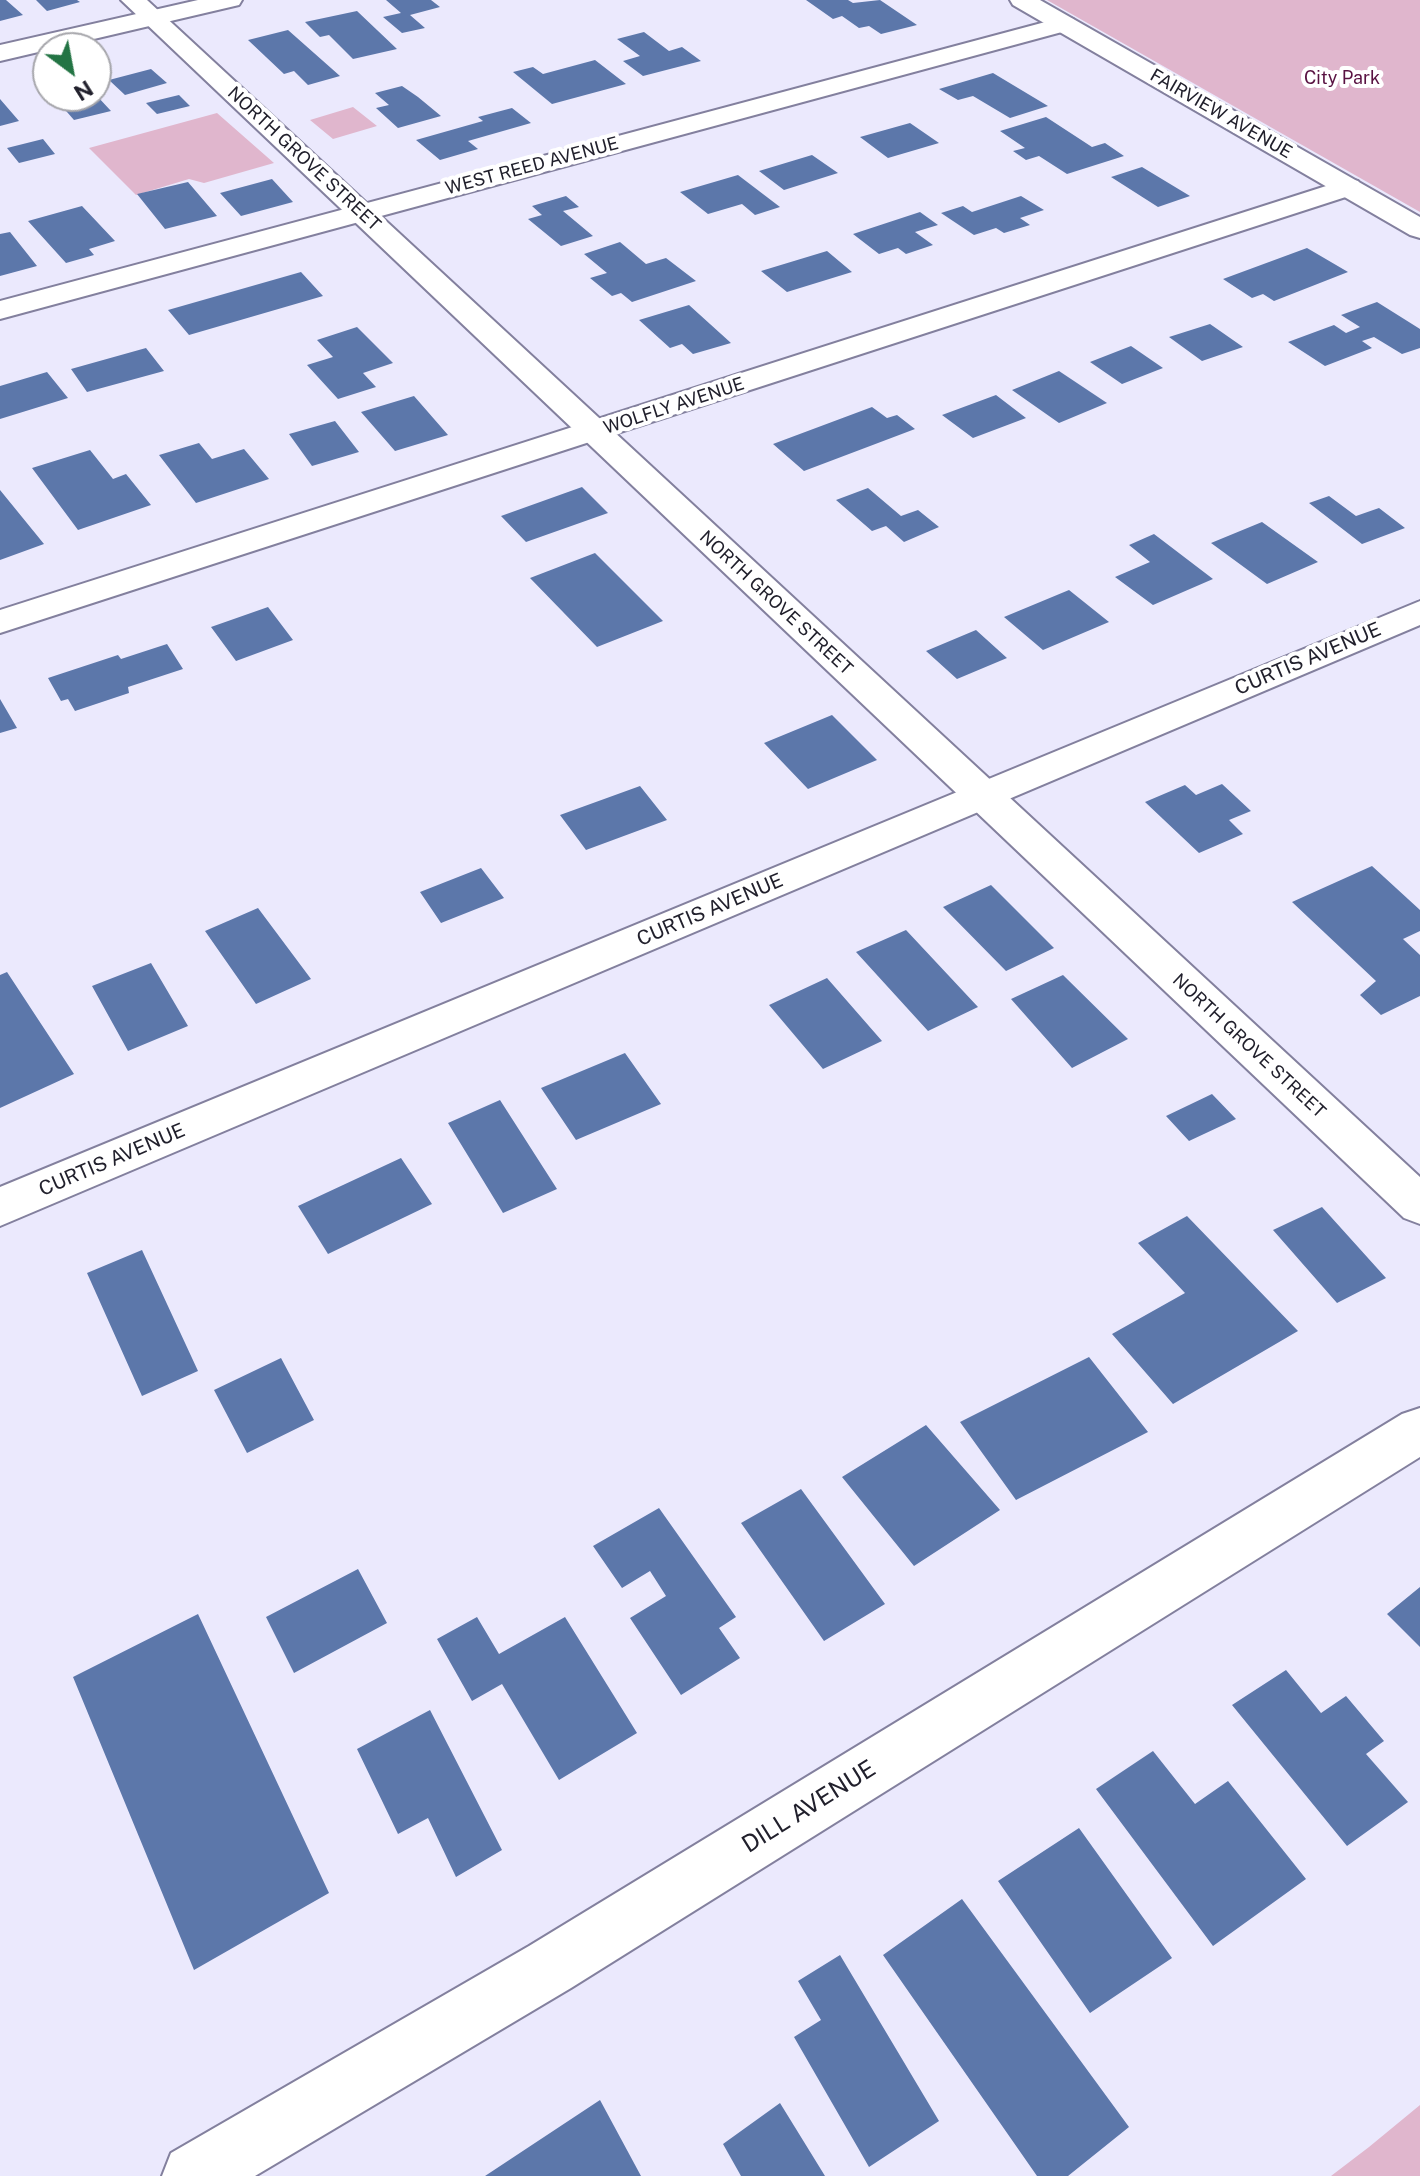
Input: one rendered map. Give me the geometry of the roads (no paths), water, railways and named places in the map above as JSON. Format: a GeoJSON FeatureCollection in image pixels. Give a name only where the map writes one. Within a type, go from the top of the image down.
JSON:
{"type":"FeatureCollection","features":[{"type":"Feature","properties":{"kind":"street"},"geometry":{"type":"LineString","coordinates":[[0,53],[142,9],[230,0]]}},
{"type":"Feature","properties":{"kind":"street","name":"FAIRVIEW AVENUE"},"geometry":{"type":"LineString","coordinates":[[1022,0],[1420,229]]}},
{"type":"Feature","properties":{"kind":"street","name":"NORTH GROVE STREET"},"geometry":{"type":"LineString","coordinates":[[142,9],[980,797],[1420,1205]]}},
{"type":"Feature","properties":{"kind":"street","name":"WEST REED AVENUE"},"geometry":{"type":"LineString","coordinates":[[0,310],[1064,24]]}},
{"type":"Feature","properties":{"kind":"street","name":"WOLFLY AVENUE"},"geometry":{"type":"LineString","coordinates":[[0,622],[1348,187]]}},
{"type":"Feature","properties":{"kind":"street","name":"CURTIS AVENUE"},"geometry":{"type":"LineString","coordinates":[[0,1207],[1420,612]]}},
{"type":"Feature","properties":{"kind":"street","name":"DILL AVENUE"},"geometry":{"type":"LineString","coordinates":[[194,2176],[550,1967],[1420,1430]]}},
{"type":"Feature","properties":{"kind":"park label","name":"City Park"},"geometry":{"type":"Point","coordinates":[1342,78]}}]}
